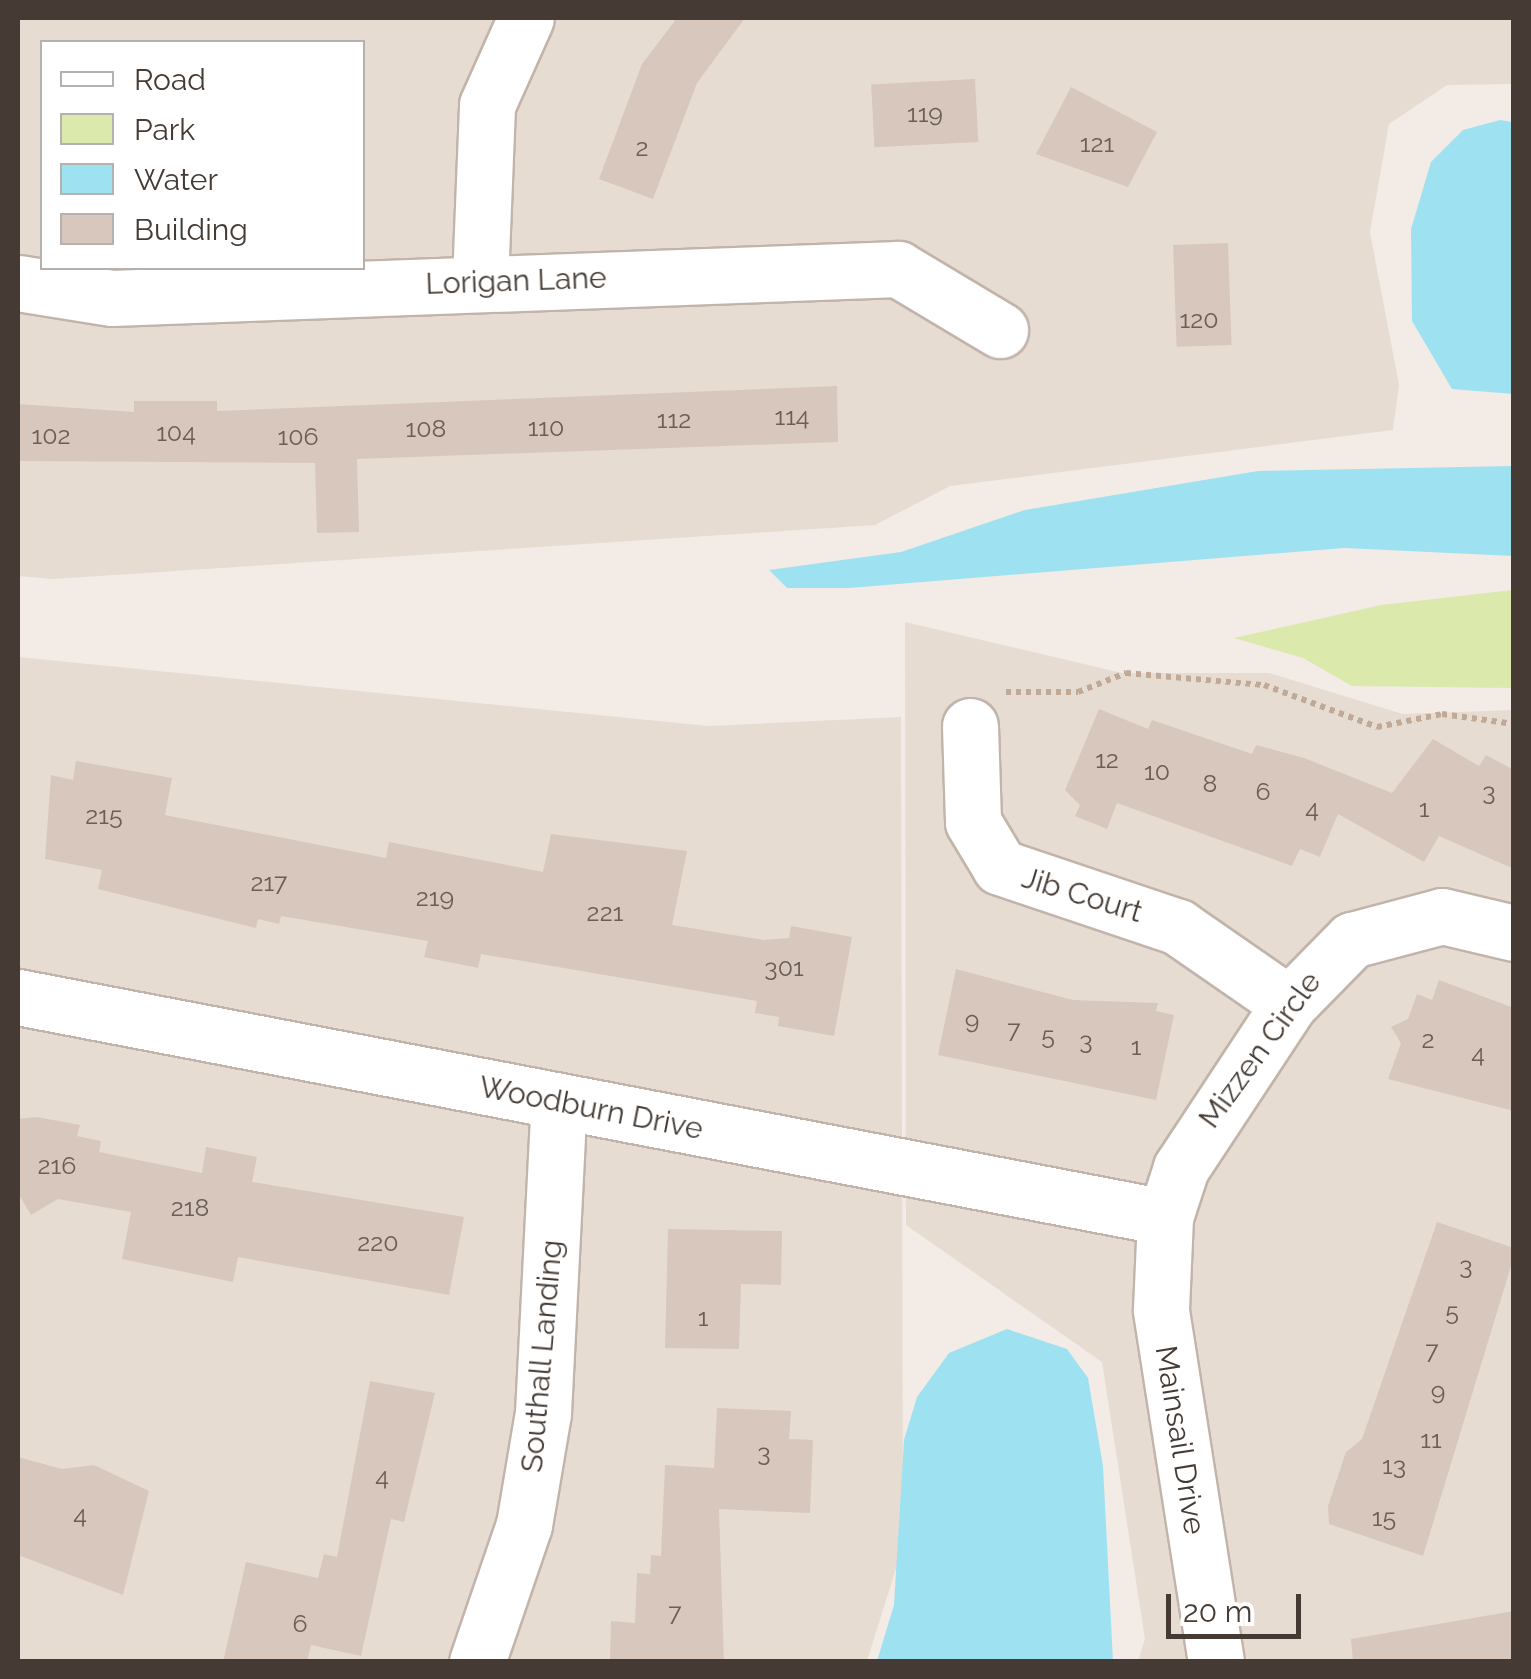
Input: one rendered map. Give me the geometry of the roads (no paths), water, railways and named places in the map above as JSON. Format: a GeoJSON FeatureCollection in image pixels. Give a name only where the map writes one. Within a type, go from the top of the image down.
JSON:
{"type":"FeatureCollection","features":[{"type":"Feature","properties":{"kind":"street"},"geometry":{"type":"LineString","coordinates":[[480,281],[486,105],[526,18]]}},
{"type":"Feature","properties":{"kind":"street","name":"Lorigan Lane"},"geometry":{"type":"LineString","coordinates":[[18,283],[112,298],[480,281],[898,269],[1000,330]]}},
{"type":"Feature","properties":{"kind":"street","name":"Jib Court"},"geometry":{"type":"LineString","coordinates":[[970,726],[974,822],[1000,867],[1178,927],[1290,1004]]}},
{"type":"Feature","properties":{"kind":"street","name":"Mizzen Circle"},"geometry":{"type":"LineString","coordinates":[[1165,1217],[1197,1136],[1290,1004],[1327,959],[1380,927],[1442,916],[1514,933]]}},
{"type":"Feature","properties":{"kind":"street","name":"Woodburn Drive"},"geometry":{"type":"LineString","coordinates":[[18,997],[1165,1217]]}},
{"type":"Feature","properties":{"kind":"street","name":"Southall Landing"},"geometry":{"type":"LineString","coordinates":[[477,1662],[524,1524],[543,1414],[559,1102]]}},
{"type":"Feature","properties":{"kind":"street","name":"Mainsail Drive"},"geometry":{"type":"LineString","coordinates":[[1165,1217],[1164,1337],[1216,1662]]}},
{"type":"Feature","properties":{"kind":"water"},"geometry":{"type":"Polygon","coordinates":[[[1500,120],[1513,122],[1513,394],[1452,389],[1412,321],[1411,229],[1431,162],[1463,130],[1500,120]]]}},
{"type":"Feature","properties":{"kind":"water"},"geometry":{"type":"Polygon","coordinates":[[[1513,466],[1513,556],[1344,548],[849,588],[787,588],[769,570],[901,552],[1025,510],[1258,471],[1513,466]]]}},
{"type":"Feature","properties":{"kind":"water"},"geometry":{"type":"Polygon","coordinates":[[[1007,1329],[1067,1349],[1088,1378],[1103,1466],[1113,1661],[877,1661],[894,1605],[904,1440],[917,1397],[949,1353],[1007,1329]]]}}]}
